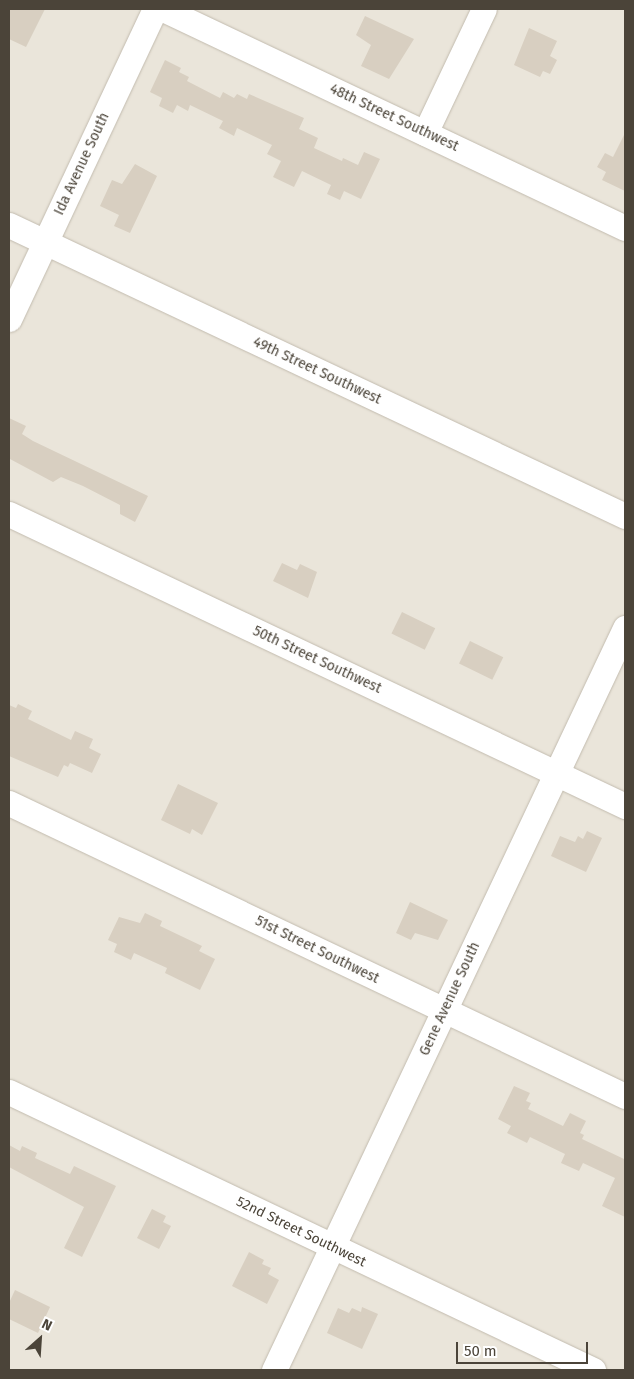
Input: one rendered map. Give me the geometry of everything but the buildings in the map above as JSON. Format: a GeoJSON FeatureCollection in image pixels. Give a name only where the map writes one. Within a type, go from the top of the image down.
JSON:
{"type":"FeatureCollection","features":[{"type":"Feature","properties":{"kind":"street","name":"Ida Avenue South"},"geometry":{"type":"LineString","coordinates":[[9,319],[155,9]]}},
{"type":"Feature","properties":{"kind":"street","name":"48th Street Southwest"},"geometry":{"type":"LineString","coordinates":[[163,9],[192,15],[425,133],[625,228]]}},
{"type":"Feature","properties":{"kind":"street"},"geometry":{"type":"LineString","coordinates":[[425,133],[484,9]]}},
{"type":"Feature","properties":{"kind":"street","name":"49th Street Southwest"},"geometry":{"type":"LineString","coordinates":[[9,225],[625,516]]}},
{"type":"Feature","properties":{"kind":"street","name":"50th Street Southwest"},"geometry":{"type":"LineString","coordinates":[[9,514],[625,806]]}},
{"type":"Feature","properties":{"kind":"street","name":"Gene Avenue South"},"geometry":{"type":"LineString","coordinates":[[274,1370],[625,628]]}},
{"type":"Feature","properties":{"kind":"street","name":"51st Street Southwest"},"geometry":{"type":"LineString","coordinates":[[9,803],[625,1096]]}},
{"type":"Feature","properties":{"kind":"street","name":"52nd Street Southwest"},"geometry":{"type":"LineString","coordinates":[[9,1092],[333,1248],[594,1370]]}},
{"type":"Feature","properties":{"kind":"shaded area"},"geometry":{"type":"Polygon","coordinates":[[[9,9],[625,9],[625,1370],[9,1370],[9,9]]]}}]}
